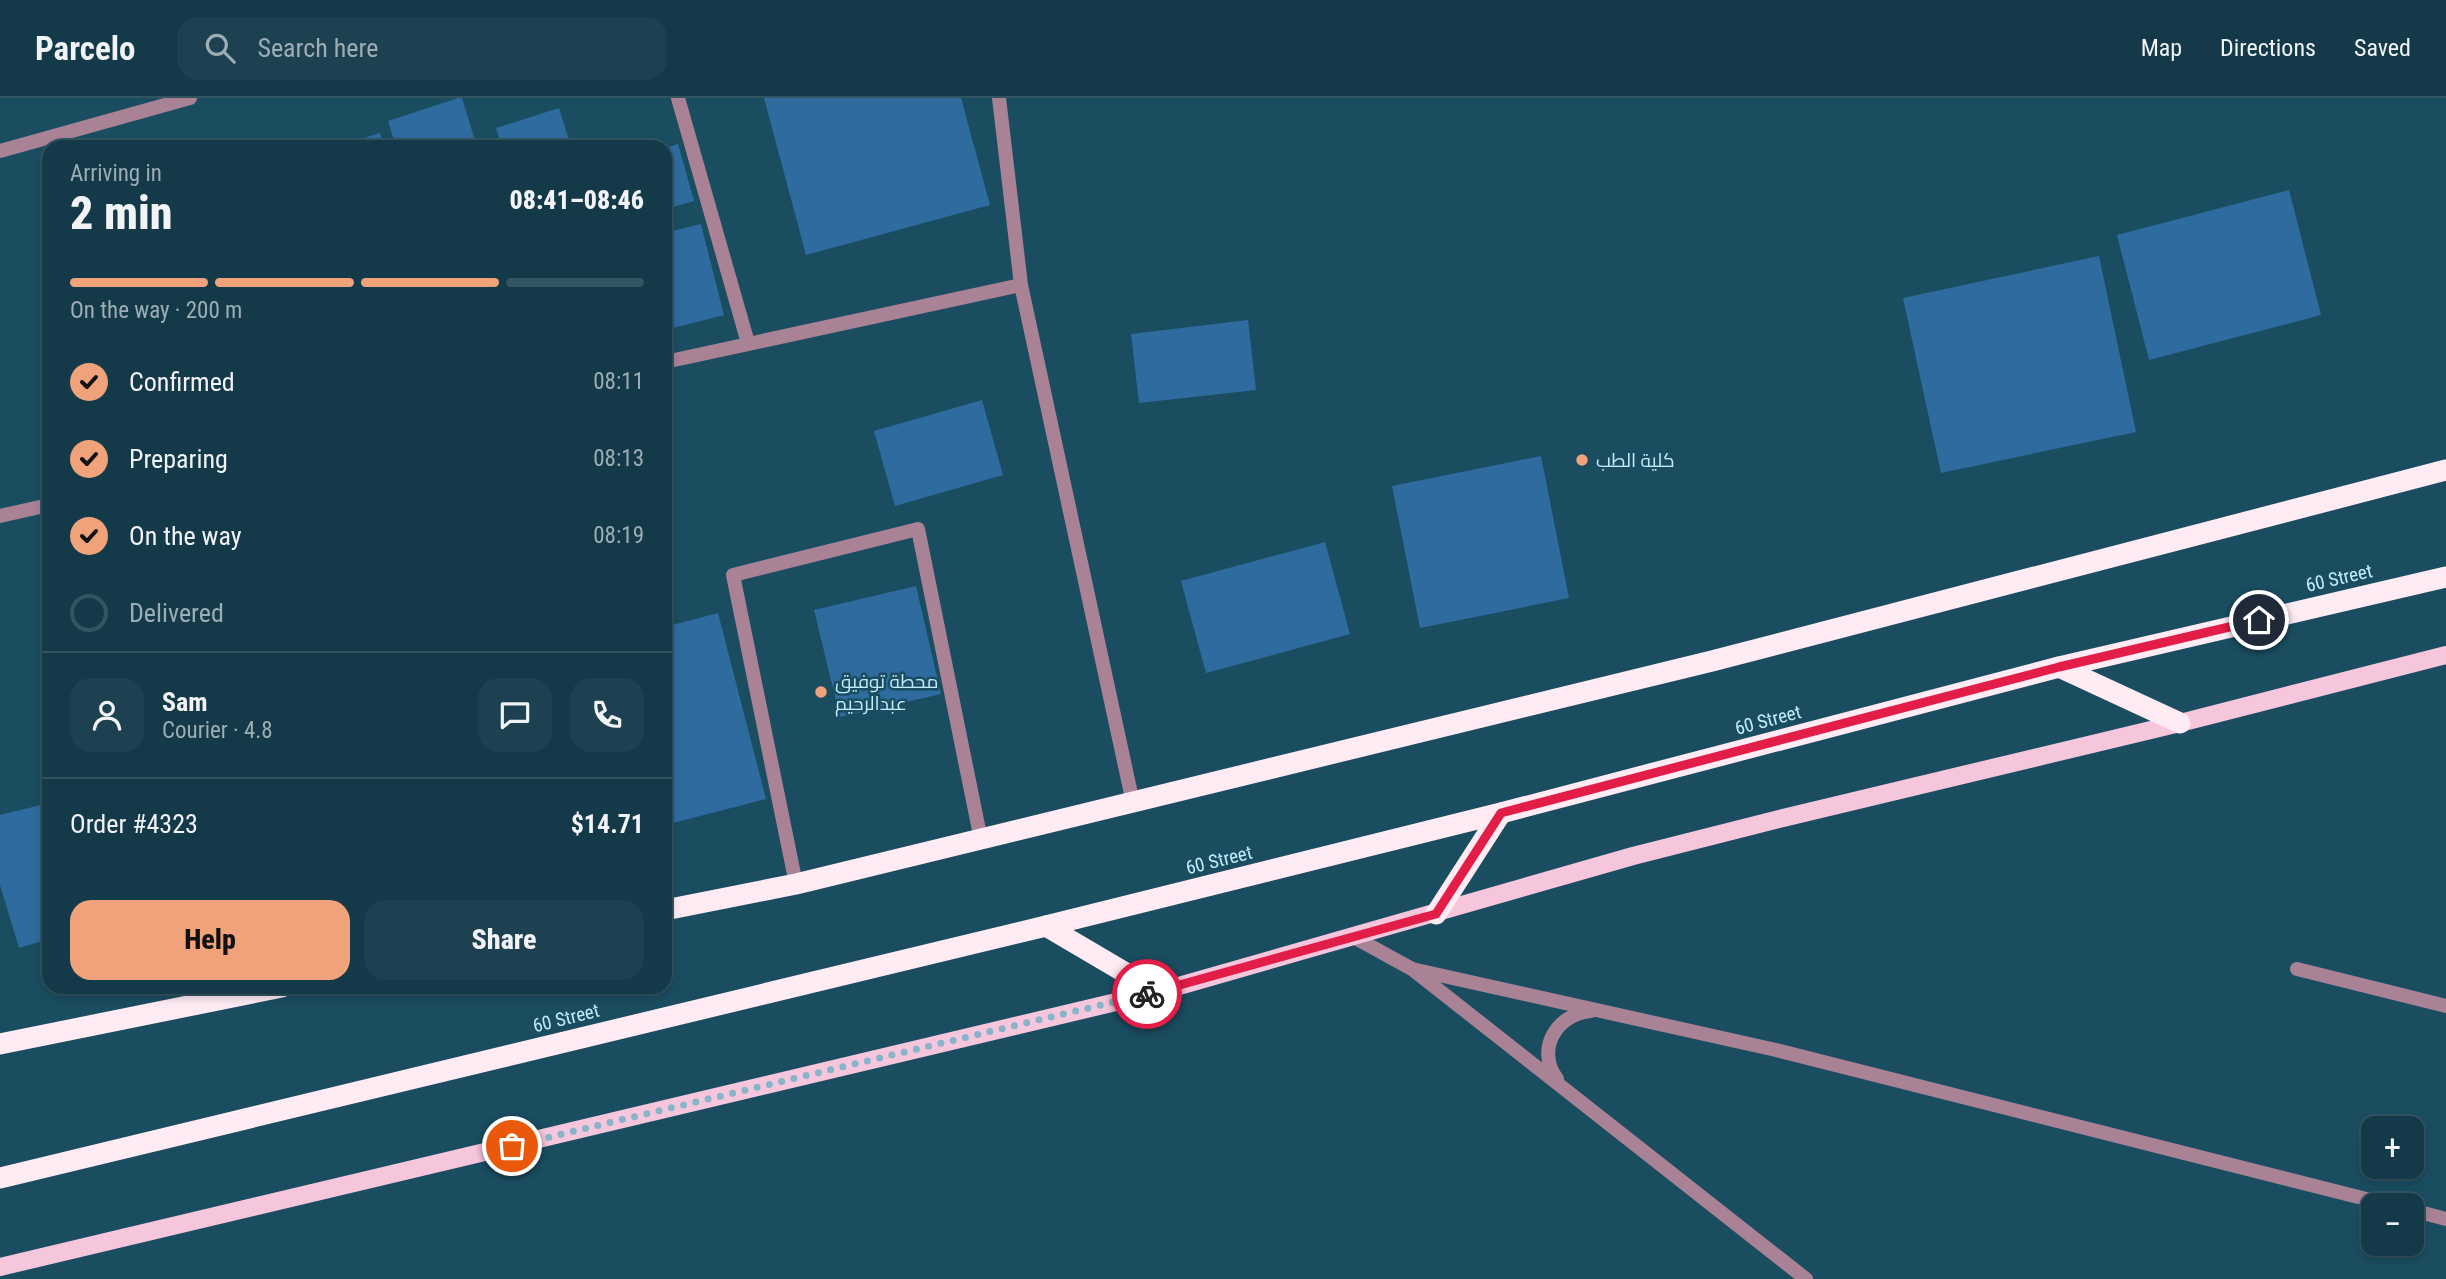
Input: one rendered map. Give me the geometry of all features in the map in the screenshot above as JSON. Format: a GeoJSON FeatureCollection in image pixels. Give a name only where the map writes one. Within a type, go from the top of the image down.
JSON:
{"type":"FeatureCollection","features":[{"type":"Feature","properties":{"kind":"highway"},"geometry":{"type":"LineString","coordinates":[[672,909],[796,884],[1712,662],[2446,470]]}},
{"type":"Feature","properties":{"kind":"highway","name":"60 Street"},"geometry":{"type":"LineString","coordinates":[[0,1178],[1046,926],[1501,813],[2059,667],[2446,577]]}},
{"type":"Feature","properties":{"kind":"highway"},"geometry":{"type":"LineString","coordinates":[[2059,667],[2180,723]]}},
{"type":"Feature","properties":{"kind":"highway"},"geometry":{"type":"LineString","coordinates":[[1436,914],[1501,813]]}},
{"type":"Feature","properties":{"kind":"highway"},"geometry":{"type":"LineString","coordinates":[[1046,926],[1158,992]]}},
{"type":"Feature","properties":{"kind":"highway"},"geometry":{"type":"LineString","coordinates":[[0,1044],[247,994]]}},
{"type":"Feature","properties":{"kind":"main road"},"geometry":{"type":"LineString","coordinates":[[0,1267],[1158,992],[1657,850],[2180,723],[2446,655]]}},
{"type":"Feature","properties":{"kind":"street"},"geometry":{"type":"LineString","coordinates":[[0,151],[190,98]]}},
{"type":"Feature","properties":{"kind":"street"},"geometry":{"type":"LineString","coordinates":[[678,98],[748,343]]}},
{"type":"Feature","properties":{"kind":"street"},"geometry":{"type":"LineString","coordinates":[[999,98],[1021,285],[1133,803]]}},
{"type":"Feature","properties":{"kind":"street"},"geometry":{"type":"LineString","coordinates":[[672,360],[1021,285]]}},
{"type":"Feature","properties":{"kind":"street"},"geometry":{"type":"LineString","coordinates":[[0,516],[42,507]]}},
{"type":"Feature","properties":{"kind":"street"},"geometry":{"type":"LineString","coordinates":[[796,884],[733,575],[918,529],[981,840]]}},
{"type":"Feature","properties":{"kind":"street"},"geometry":{"type":"LineString","coordinates":[[1352,936],[1412,969],[1806,1279]]}},
{"type":"Feature","properties":{"kind":"street"},"geometry":{"type":"LineString","coordinates":[[1412,969],[1776,1050],[2361,1198]]}},
{"type":"Feature","properties":{"kind":"street"},"geometry":{"type":"LineString","coordinates":[[2297,969],[2446,1006]]}},
{"type":"Feature","properties":{"kind":"street"},"geometry":{"type":"LineString","coordinates":[[1565,1088],[1554,1076],[1548,1061],[1548,1045],[1555,1030],[1566,1018],[1580,1012],[1596,1011]]}},
{"type":"Feature","properties":{"kind":"street"},"geometry":{"type":"LineString","coordinates":[[2424,1213],[2446,1219]]}},
{"type":"Feature","properties":{"kind":"building"},"geometry":{"type":"Polygon","coordinates":[[[462,98],[475,140],[394,140],[388,121],[462,98]]]}},
{"type":"Feature","properties":{"kind":"building"},"geometry":{"type":"Polygon","coordinates":[[[764,98],[961,98],[990,205],[806,255],[764,98]]]}},
{"type":"Feature","properties":{"kind":"building"},"geometry":{"type":"Polygon","coordinates":[[[559,108],[569,140],[500,140],[496,128],[559,108]]]}},
{"type":"Feature","properties":{"kind":"building"},"geometry":{"type":"Polygon","coordinates":[[[380,133],[382,140],[357,140],[380,133]]]}},
{"type":"Feature","properties":{"kind":"building"},"geometry":{"type":"Polygon","coordinates":[[[678,144],[694,201],[672,207],[672,146],[678,144]]]}},
{"type":"Feature","properties":{"kind":"building"},"geometry":{"type":"Polygon","coordinates":[[[2289,190],[2321,315],[2149,360],[2117,235],[2289,190]]]}},
{"type":"Feature","properties":{"kind":"building"},"geometry":{"type":"Polygon","coordinates":[[[701,224],[724,315],[672,328],[672,231],[701,224]]]}},
{"type":"Feature","properties":{"kind":"building"},"geometry":{"type":"Polygon","coordinates":[[[2099,256],[2136,432],[1941,473],[1903,298],[2099,256]]]}},
{"type":"Feature","properties":{"kind":"building"},"geometry":{"type":"Polygon","coordinates":[[[1248,320],[1256,390],[1139,403],[1131,334],[1248,320]]]}},
{"type":"Feature","properties":{"kind":"building"},"geometry":{"type":"Polygon","coordinates":[[[982,400],[1003,475],[895,506],[874,431],[982,400]]]}},
{"type":"Feature","properties":{"kind":"building"},"geometry":{"type":"Polygon","coordinates":[[[1541,456],[1569,598],[1420,628],[1392,486],[1541,456]]]}},
{"type":"Feature","properties":{"kind":"building"},"geometry":{"type":"Polygon","coordinates":[[[1325,542],[1350,634],[1206,673],[1181,581],[1325,542]]]}},
{"type":"Feature","properties":{"kind":"building"},"geometry":{"type":"Polygon","coordinates":[[[916,586],[941,694],[840,717],[814,610],[916,586]]]}},
{"type":"Feature","properties":{"kind":"building"},"geometry":{"type":"Polygon","coordinates":[[[718,613],[766,799],[672,823],[672,625],[718,613]]]}},
{"type":"Feature","properties":{"kind":"building"},"geometry":{"type":"Polygon","coordinates":[[[42,805],[42,941],[19,948],[0,885],[0,815],[42,805]]]}},
{"type":"Feature","properties":{"kind":"way so far"},"geometry":{"type":"LineString","coordinates":[[512,1146],[1147,994]]}},
{"type":"Feature","properties":{"kind":"place","name":"كلية الطب"},"geometry":{"type":"Point","coordinates":[1582,460]}},
{"type":"Feature","properties":{"kind":"place","name":"محطة توفيق عبدالرحيم"},"geometry":{"type":"Point","coordinates":[821,692]}},
{"type":"Feature","properties":{"kind":"route"},"geometry":{"type":"LineString","coordinates":[[1147,994],[1436,914],[1501,813],[2059,667],[2259,620]]}}]}
